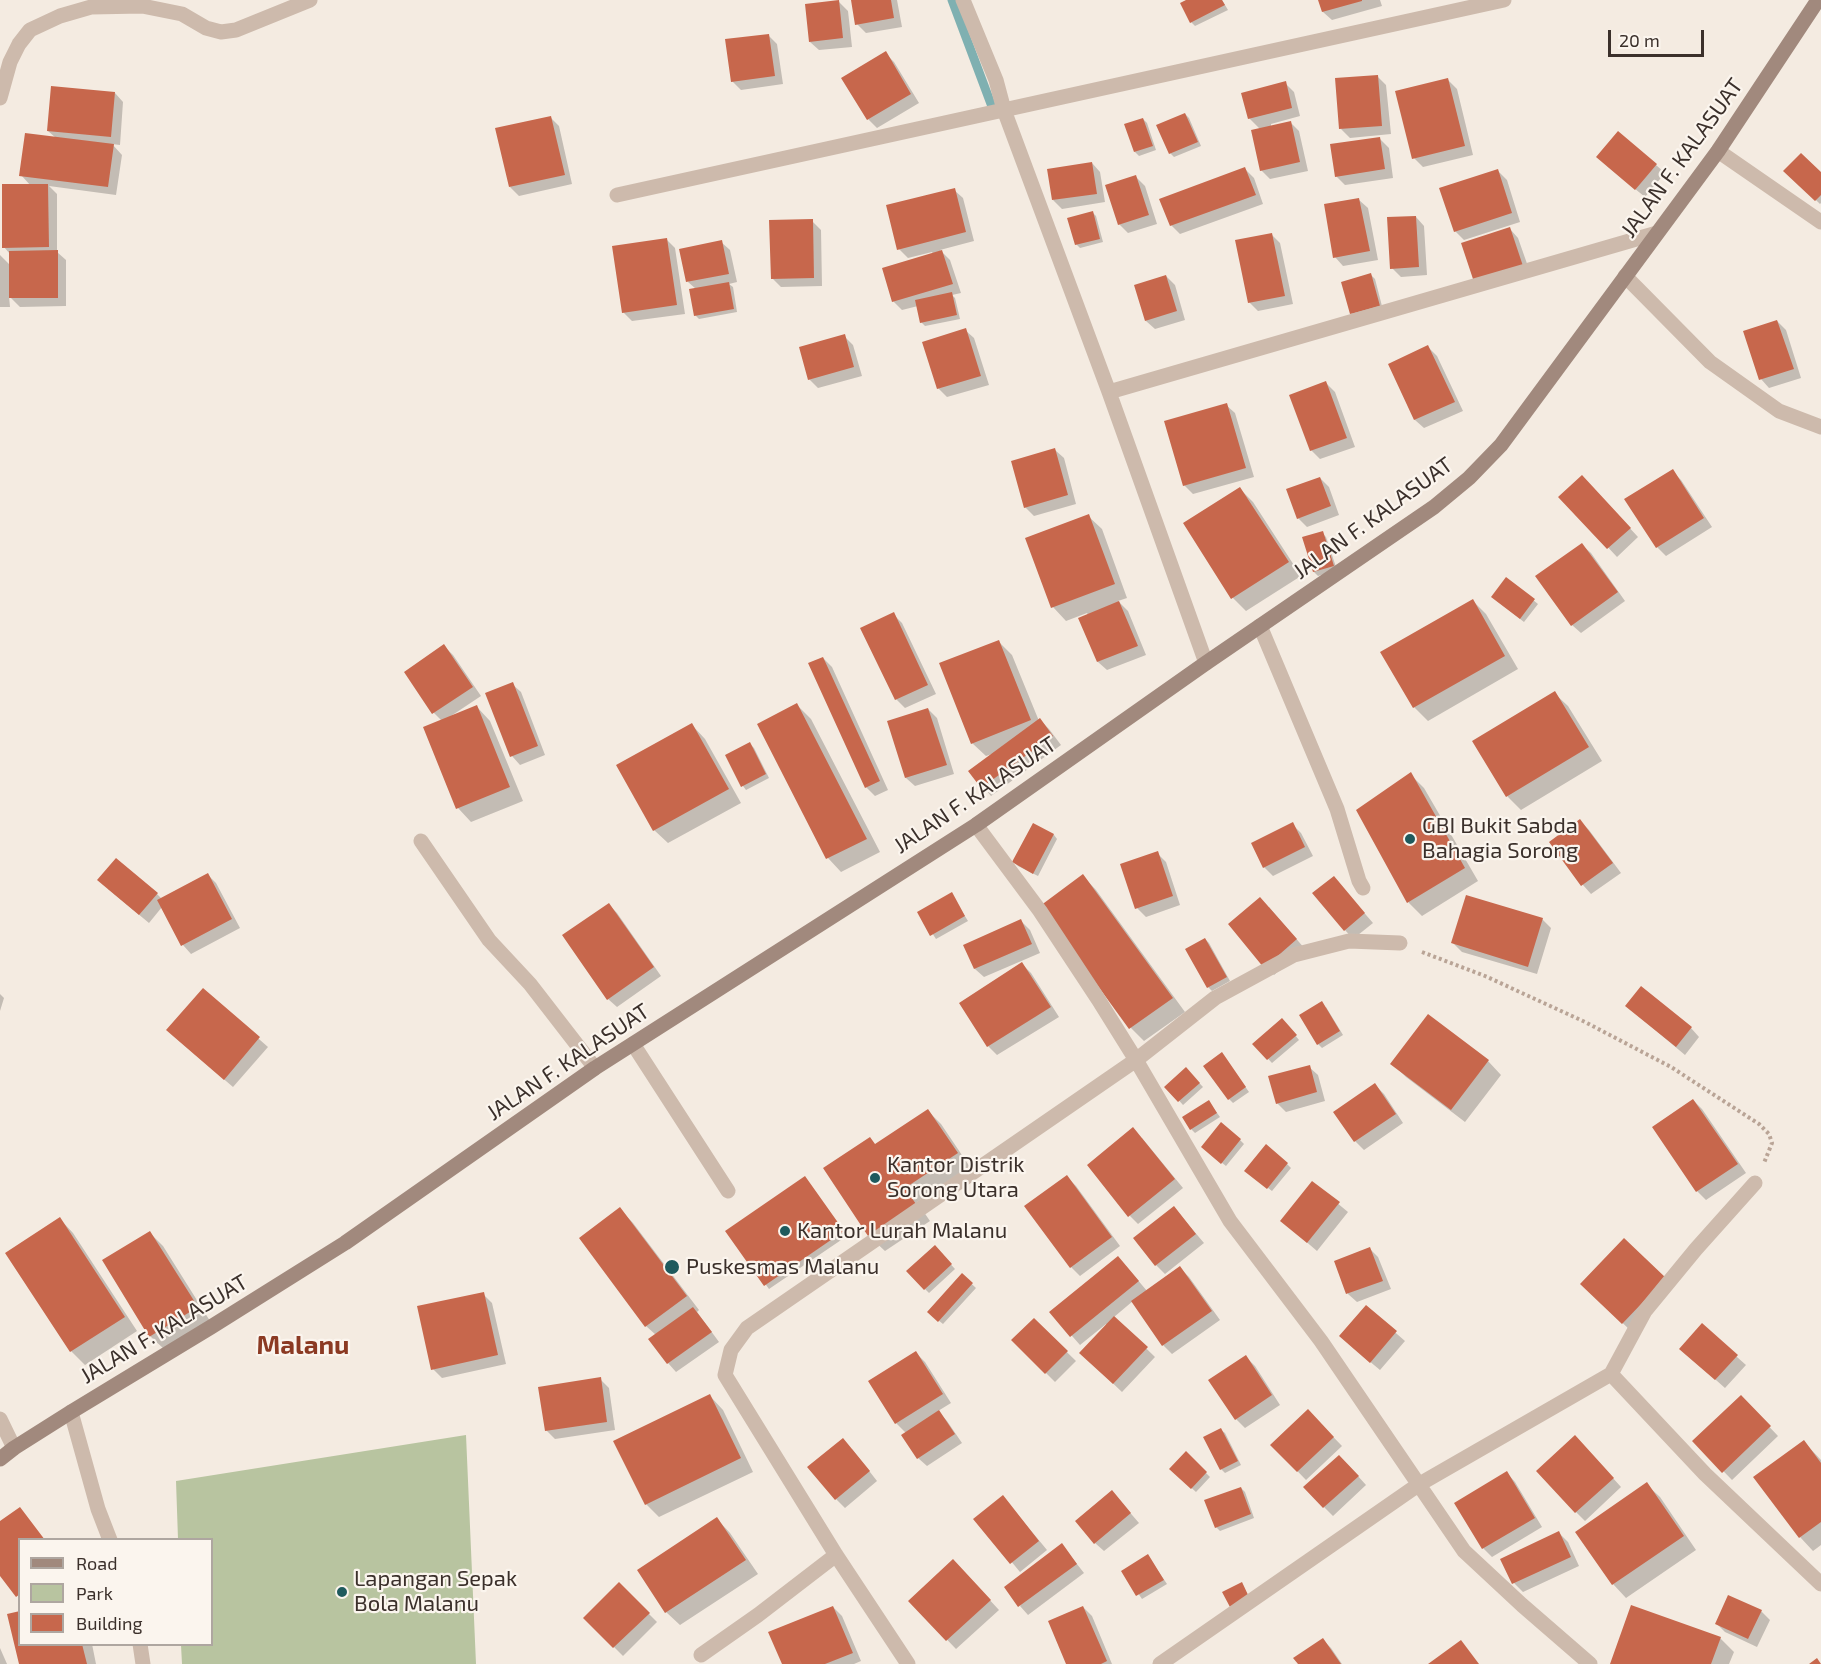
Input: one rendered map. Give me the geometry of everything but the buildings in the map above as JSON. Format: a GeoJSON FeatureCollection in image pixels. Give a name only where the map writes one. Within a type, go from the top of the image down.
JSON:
{"type":"FeatureCollection","features":[{"type":"Feature","properties":{"kind":"street"},"geometry":{"type":"LineString","coordinates":[[0,98],[10,62],[18,44],[30,30],[60,16],[91,7],[142,6],[182,14],[206,28],[220,32],[236,30],[309,0]]}},
{"type":"Feature","properties":{"kind":"street"},"geometry":{"type":"LineString","coordinates":[[963,0],[996,80],[1004,110],[1109,392],[1206,663]]}},
{"type":"Feature","properties":{"kind":"street"},"geometry":{"type":"LineString","coordinates":[[617,195],[1504,0]]}},
{"type":"Feature","properties":{"kind":"street","name":"JALAN F. KALASUAT"},"geometry":{"type":"LineString","coordinates":[[0,1459],[71,1412],[345,1243],[596,1068],[976,825],[1206,663],[1434,507],[1469,478],[1501,445],[1718,151],[1818,0]]}},
{"type":"Feature","properties":{"kind":"street"},"geometry":{"type":"LineString","coordinates":[[1718,151],[1821,222]]}},
{"type":"Feature","properties":{"kind":"street"},"geometry":{"type":"LineString","coordinates":[[1109,392],[1657,233]]}},
{"type":"Feature","properties":{"kind":"street"},"geometry":{"type":"LineString","coordinates":[[1625,276],[1710,362],[1779,411],[1821,427]]}},
{"type":"Feature","properties":{"kind":"street"},"geometry":{"type":"LineString","coordinates":[[1260,626],[1337,809],[1363,888]]}},
{"type":"Feature","properties":{"kind":"street"},"geometry":{"type":"LineString","coordinates":[[976,825],[1040,911],[1098,999],[1230,1221],[1321,1341],[1464,1551],[1590,1664]]}},
{"type":"Feature","properties":{"kind":"street"},"geometry":{"type":"LineString","coordinates":[[421,841],[489,940],[530,984],[596,1068]]}},
{"type":"Feature","properties":{"kind":"street"},"geometry":{"type":"LineString","coordinates":[[908,1664],[836,1556],[725,1375],[731,1350],[747,1328],[1136,1060],[1215,998],[1294,955],[1349,941],[1400,943]]}},
{"type":"Feature","properties":{"kind":"street"},"geometry":{"type":"LineString","coordinates":[[633,1044],[728,1191]]}},
{"type":"Feature","properties":{"kind":"street"},"geometry":{"type":"LineString","coordinates":[[1160,1664],[1418,1485],[1611,1374],[1646,1311],[1696,1249],[1755,1183]]}},
{"type":"Feature","properties":{"kind":"street"},"geometry":{"type":"LineString","coordinates":[[1611,1374],[1705,1474],[1821,1584]]}},
{"type":"Feature","properties":{"kind":"street"},"geometry":{"type":"LineString","coordinates":[[71,1412],[98,1509],[110,1538]]}},
{"type":"Feature","properties":{"kind":"street"},"geometry":{"type":"LineString","coordinates":[[0,1419],[14,1448]]}},
{"type":"Feature","properties":{"kind":"street"},"geometry":{"type":"LineString","coordinates":[[701,1655],[836,1556]]}},
{"type":"Feature","properties":{"kind":"street"},"geometry":{"type":"LineString","coordinates":[[140,1646],[143,1664]]}},
{"type":"Feature","properties":{"kind":"path"},"geometry":{"type":"LineString","coordinates":[[1400,943],[1485,976],[1585,1022],[1671,1067],[1759,1124],[1769,1134],[1772,1143],[1755,1183]]}},
{"type":"Feature","properties":{"kind":"green space","name":"Lapangan Sepak Bola Malanu"},"geometry":{"type":"Polygon","coordinates":[[[466,1435],[476,1664],[182,1664],[181,1646],[213,1646],[213,1538],[178,1538],[176,1481],[466,1435]]]}},
{"type":"Feature","properties":{"kind":"waterway"},"geometry":{"type":"LineString","coordinates":[[952,0],[991,104]]}},
{"type":"Feature","properties":{"kind":"place","name":"GBI Bukit Sabda Bahagia Sorong"},"geometry":{"type":"Point","coordinates":[1410,839]}},
{"type":"Feature","properties":{"kind":"place","name":"Kantor Distrik Sorong Utara"},"geometry":{"type":"Point","coordinates":[875,1178]}},
{"type":"Feature","properties":{"kind":"place","name":"Kantor Lurah Malanu"},"geometry":{"type":"Point","coordinates":[785,1231]}},
{"type":"Feature","properties":{"kind":"place","name":"Puskesmas Malanu"},"geometry":{"type":"Point","coordinates":[672,1267]}},
{"type":"Feature","properties":{"kind":"place","name":"Lapangan Sepak Bola Malanu"},"geometry":{"type":"Point","coordinates":[342,1592]}},
{"type":"Feature","properties":{"kind":"district","name":"Malanu"},"geometry":{"type":"Point","coordinates":[303,1345]}}]}
